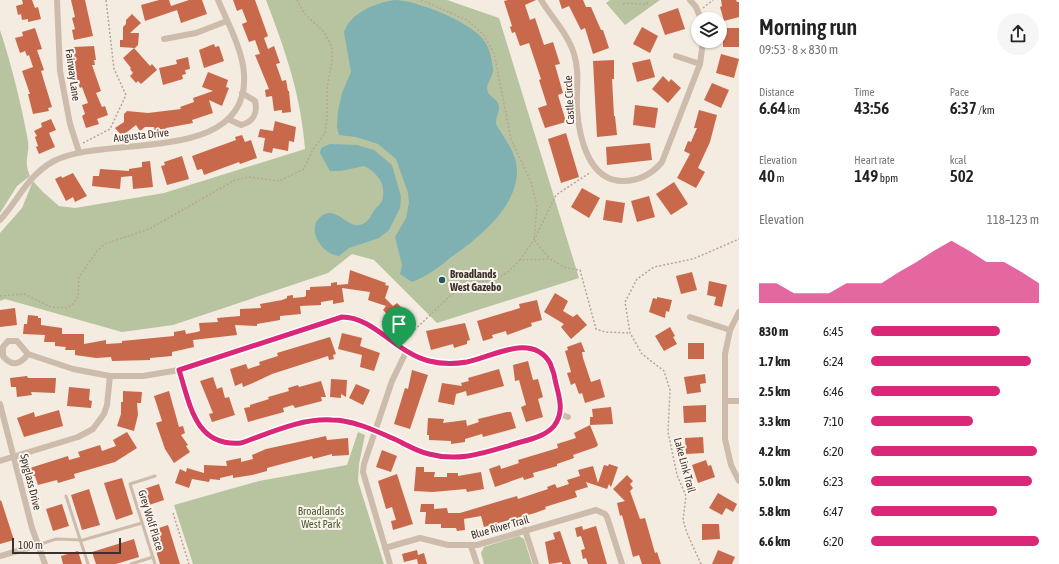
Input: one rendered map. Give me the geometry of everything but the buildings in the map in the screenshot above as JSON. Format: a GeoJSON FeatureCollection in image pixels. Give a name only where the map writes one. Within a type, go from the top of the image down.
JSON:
{"type":"FeatureCollection","features":[{"type":"Feature","properties":{"kind":"street","name":"Fairway Lane"},"geometry":{"type":"LineString","coordinates":[[57,0],[60,71],[70,124],[79,152]]}},
{"type":"Feature","properties":{"kind":"street","name":"Augusta Drive"},"geometry":{"type":"LineString","coordinates":[[0,220],[33,177],[54,161],[79,152],[171,143],[212,130],[228,119],[237,106],[242,93],[244,73],[242,62],[218,0]]}},
{"type":"Feature","properties":{"kind":"street","name":"Castle Circle"},"geometry":{"type":"LineString","coordinates":[[541,0],[566,35],[575,55],[579,121],[589,159],[595,168]]}},
{"type":"Feature","properties":{"kind":"street"},"geometry":{"type":"LineString","coordinates":[[690,0],[698,11]]}},
{"type":"Feature","properties":{"kind":"street"},"geometry":{"type":"LineString","coordinates":[[164,39],[196,33],[226,21]]}},
{"type":"Feature","properties":{"kind":"street"},"geometry":{"type":"LineString","coordinates":[[595,168],[606,177],[622,181],[643,177],[657,169],[666,154],[700,64],[702,48]]}},
{"type":"Feature","properties":{"kind":"street"},"geometry":{"type":"LineString","coordinates":[[676,56],[700,64]]}},
{"type":"Feature","properties":{"kind":"street"},"geometry":{"type":"LineString","coordinates":[[228,119],[241,125],[250,121],[254,117],[256,112],[255,101],[242,93]]}},
{"type":"Feature","properties":{"kind":"street"},"geometry":{"type":"LineString","coordinates":[[739,312],[730,330],[725,354],[725,439],[727,454],[739,481]]}},
{"type":"Feature","properties":{"kind":"street"},"geometry":{"type":"LineString","coordinates":[[28,354],[20,363],[14,364],[8,362],[3,356],[3,348],[8,341],[17,341],[28,354],[73,369],[110,376],[143,376],[179,370],[342,317],[350,317],[365,322],[406,352],[431,362],[444,364],[468,362],[515,348],[531,348],[546,359],[552,368],[560,398],[560,414],[554,426],[541,435],[470,457],[442,457],[428,454],[375,431],[346,422],[321,420],[301,423],[241,443],[223,442],[212,440],[196,421],[179,370]]}},
{"type":"Feature","properties":{"kind":"street"},"geometry":{"type":"LineString","coordinates":[[690,317],[730,330]]}},
{"type":"Feature","properties":{"kind":"street"},"geometry":{"type":"LineString","coordinates":[[538,352],[543,345]]}},
{"type":"Feature","properties":{"kind":"street"},"geometry":{"type":"LineString","coordinates":[[390,564],[363,472],[392,381],[406,352]]}},
{"type":"Feature","properties":{"kind":"street"},"geometry":{"type":"LineString","coordinates":[[0,461],[78,437],[93,429],[104,414],[110,376]]}},
{"type":"Feature","properties":{"kind":"street"},"geometry":{"type":"LineString","coordinates":[[725,401],[739,401]]}},
{"type":"Feature","properties":{"kind":"street","name":"Spyglass Drive"},"geometry":{"type":"LineString","coordinates":[[0,404],[38,545],[45,564]]}},
{"type":"Feature","properties":{"kind":"street"},"geometry":{"type":"LineString","coordinates":[[560,414],[568,416]]}},
{"type":"Feature","properties":{"kind":"street","name":"Blue River Trail"},"geometry":{"type":"LineString","coordinates":[[385,548],[420,538],[448,545],[471,546],[526,530],[597,506],[608,517],[622,564]]}},
{"type":"Feature","properties":{"kind":"street"},"geometry":{"type":"LineString","coordinates":[[526,530],[536,564]]}},
{"type":"Feature","properties":{"kind":"street"},"geometry":{"type":"LineString","coordinates":[[0,556],[38,545]]}},
{"type":"Feature","properties":{"kind":"street"},"geometry":{"type":"LineString","coordinates":[[471,546],[477,564]]}},
{"type":"Feature","properties":{"kind":"lane","name":"Grey Wolf Place"},"geometry":{"type":"LineString","coordinates":[[155,476],[130,484],[155,564]]}},
{"type":"Feature","properties":{"kind":"lane"},"geometry":{"type":"LineString","coordinates":[[66,496],[88,564]]}},
{"type":"Feature","properties":{"kind":"lane"},"geometry":{"type":"LineString","coordinates":[[38,545],[56,539],[83,540],[142,523]]}},
{"type":"Feature","properties":{"kind":"lane"},"geometry":{"type":"LineString","coordinates":[[131,564],[153,557]]}},
{"type":"Feature","properties":{"kind":"path"},"geometry":{"type":"LineString","coordinates":[[77,145],[86,142],[110,129],[126,95],[114,69],[106,0]]}},
{"type":"Feature","properties":{"kind":"path"},"geometry":{"type":"LineString","coordinates":[[0,296],[24,294],[51,307],[59,309],[66,308],[73,304],[78,297],[79,277],[97,251],[105,244],[149,230],[235,180],[250,177],[279,181],[304,169],[312,151],[325,133],[328,117],[327,92],[332,61],[332,47],[324,32],[304,13],[297,0]]}},
{"type":"Feature","properties":{"kind":"path"},"geometry":{"type":"LineString","coordinates":[[421,0],[467,20],[483,34],[494,53],[511,138],[531,182],[537,206],[534,240],[550,258],[566,268],[580,270],[596,329],[605,332],[630,333]]}},
{"type":"Feature","properties":{"kind":"path"},"geometry":{"type":"LineString","coordinates":[[623,4],[631,2],[639,5],[647,4],[647,0]]}},
{"type":"Feature","properties":{"kind":"path"},"geometry":{"type":"LineString","coordinates":[[698,11],[713,0]]}},
{"type":"Feature","properties":{"kind":"path"},"geometry":{"type":"LineString","coordinates":[[399,348],[409,334],[451,296],[479,282],[497,279],[509,271],[520,260],[534,240],[556,195],[595,168]]}},
{"type":"Feature","properties":{"kind":"path","name":"Lake Link Trail"},"geometry":{"type":"LineString","coordinates":[[701,564],[686,533],[683,520],[686,496],[677,475],[668,432],[670,390],[664,371],[642,354],[630,333],[625,302],[637,280],[654,267],[693,259],[739,239]]}},
{"type":"Feature","properties":{"kind":"path"},"geometry":{"type":"LineString","coordinates":[[520,260],[550,258]]}},
{"type":"Feature","properties":{"kind":"path"},"geometry":{"type":"LineString","coordinates":[[173,514],[189,564]]}},
{"type":"Feature","properties":{"kind":"green space"},"geometry":{"type":"Polygon","coordinates":[[[266,0],[447,0],[499,18],[579,278],[437,323],[374,260],[352,254],[328,273],[173,325],[122,332],[5,299],[0,301],[0,233],[22,208],[33,181],[59,206],[75,208],[164,193],[305,149],[296,91],[280,37],[266,0]]]}},
{"type":"Feature","properties":{"kind":"green space"},"geometry":{"type":"Polygon","coordinates":[[[610,0],[660,0],[625,25],[606,3],[610,0]]]}},
{"type":"Feature","properties":{"kind":"green space"},"geometry":{"type":"Polygon","coordinates":[[[0,30],[12,71],[28,141],[27,165],[30,176],[17,186],[0,213],[0,30]]]}},
{"type":"Feature","properties":{"kind":"green space","name":"Broadlands West Park"},"geometry":{"type":"Polygon","coordinates":[[[358,432],[365,435],[359,464],[358,481],[384,564],[193,564],[174,505],[259,481],[347,465],[358,432]]]}},
{"type":"Feature","properties":{"kind":"green space"},"geometry":{"type":"Polygon","coordinates":[[[519,536],[524,539],[532,564],[484,564],[481,553],[484,547],[519,536]]]}},
{"type":"Feature","properties":{"kind":"water"},"geometry":{"type":"Polygon","coordinates":[[[394,0],[404,1],[428,8],[454,19],[475,31],[487,44],[492,61],[493,72],[487,87],[487,91],[498,103],[499,109],[496,123],[513,153],[517,165],[515,186],[510,198],[493,222],[472,242],[441,265],[412,282],[400,274],[402,265],[395,237],[406,218],[409,203],[408,193],[396,159],[378,144],[356,137],[339,135],[337,127],[338,111],[342,93],[351,72],[344,32],[347,25],[358,14],[372,6],[394,0]]]}},
{"type":"Feature","properties":{"kind":"water"},"geometry":{"type":"Polygon","coordinates":[[[330,144],[357,145],[374,150],[392,165],[401,197],[400,208],[389,230],[379,238],[349,248],[339,256],[326,250],[317,239],[315,226],[317,220],[323,215],[329,213],[339,216],[355,225],[361,225],[368,220],[383,199],[383,190],[381,182],[375,174],[364,166],[341,171],[330,171],[320,153],[321,148],[330,144]]]}},
{"type":"Feature","properties":{"kind":"place","name":"Broadlands West Gazebo"},"geometry":{"type":"Point","coordinates":[442,280]}},
{"type":"Feature","properties":{"kind":"route"},"geometry":{"type":"LineString","coordinates":[[342,317],[350,317],[365,322],[399,348],[418,358],[444,364],[468,362],[515,348],[531,348],[544,356],[552,368],[561,405],[558,419],[548,432],[541,435],[470,457],[456,458],[428,454],[375,431],[334,420],[301,423],[241,443],[223,442],[207,434],[196,421],[179,370],[342,317]]}}]}
